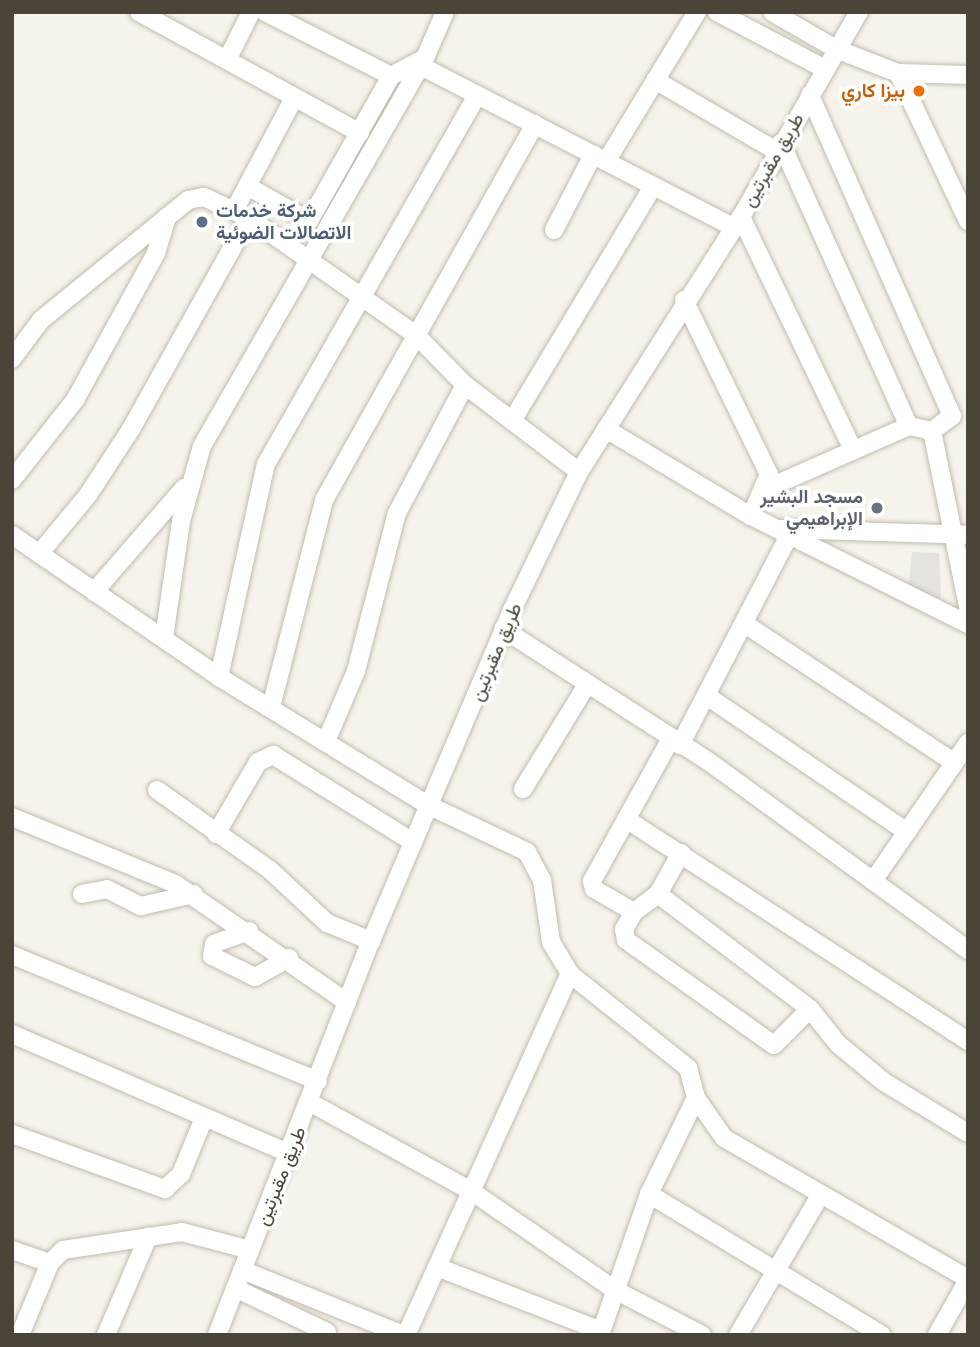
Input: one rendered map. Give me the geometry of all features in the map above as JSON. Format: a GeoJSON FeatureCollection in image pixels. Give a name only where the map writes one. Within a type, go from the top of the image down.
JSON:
{"type":"FeatureCollection","features":[{"type":"Feature","properties":{"kind":"street"},"geometry":{"type":"LineString","coordinates":[[139,12],[360,134]]}},
{"type":"Feature","properties":{"kind":"street"},"geometry":{"type":"LineString","coordinates":[[227,60],[251,12]]}},
{"type":"Feature","properties":{"kind":"street"},"geometry":{"type":"LineString","coordinates":[[265,12],[391,76]]}},
{"type":"Feature","properties":{"kind":"street"},"geometry":{"type":"LineString","coordinates":[[164,638],[188,482],[211,427],[423,62],[445,12]]}},
{"type":"Feature","properties":{"kind":"street"},"geometry":{"type":"LineString","coordinates":[[554,230],[655,80],[697,12]]}},
{"type":"Feature","properties":{"kind":"street"},"geometry":{"type":"LineString","coordinates":[[718,12],[823,68]]}},
{"type":"Feature","properties":{"kind":"street"},"geometry":{"type":"LineString","coordinates":[[772,12],[836,49],[898,73],[968,75]]}},
{"type":"Feature","properties":{"kind":"street","name":"طريق مقبرتين"},"geometry":{"type":"LineString","coordinates":[[218,1335],[250,1250],[291,1154],[371,941],[503,629],[579,472],[684,300],[736,221],[823,68],[859,12]]}},
{"type":"Feature","properties":{"kind":"street"},"geometry":{"type":"LineString","coordinates":[[249,187],[309,221],[391,76],[423,62]]}},
{"type":"Feature","properties":{"kind":"street"},"geometry":{"type":"LineString","coordinates":[[423,62],[477,96],[653,186],[736,221],[852,449]]}},
{"type":"Feature","properties":{"kind":"street"},"geometry":{"type":"LineString","coordinates":[[898,73],[968,221]]}},
{"type":"Feature","properties":{"kind":"street"},"geometry":{"type":"LineString","coordinates":[[655,80],[778,147],[909,426]]}},
{"type":"Feature","properties":{"kind":"street"},"geometry":{"type":"LineString","coordinates":[[766,489],[909,426],[932,431],[952,416],[810,95]]}},
{"type":"Feature","properties":{"kind":"street"},"geometry":{"type":"LineString","coordinates":[[219,677],[266,464],[357,297],[477,96]]}},
{"type":"Feature","properties":{"kind":"street"},"geometry":{"type":"LineString","coordinates":[[38,554],[88,495],[131,429],[242,213],[249,187],[294,98]]}},
{"type":"Feature","properties":{"kind":"street"},"geometry":{"type":"LineString","coordinates":[[271,707],[324,500],[535,124]]}},
{"type":"Feature","properties":{"kind":"street"},"geometry":{"type":"LineString","coordinates":[[512,421],[653,186]]}},
{"type":"Feature","properties":{"kind":"street"},"geometry":{"type":"LineString","coordinates":[[12,359],[41,320],[167,217],[196,198],[242,213],[307,264],[416,335],[465,385],[579,472]]}},
{"type":"Feature","properties":{"kind":"street"},"geometry":{"type":"LineString","coordinates":[[12,480],[75,400],[104,338],[156,253],[167,217]]}},
{"type":"Feature","properties":{"kind":"street"},"geometry":{"type":"LineString","coordinates":[[684,300],[769,474],[766,489],[751,516]]}},
{"type":"Feature","properties":{"kind":"street"},"geometry":{"type":"LineString","coordinates":[[327,740],[356,671],[397,513],[465,385]]}},
{"type":"Feature","properties":{"kind":"street"},"geometry":{"type":"LineString","coordinates":[[606,429],[751,516],[968,624]]}},
{"type":"Feature","properties":{"kind":"street"},"geometry":{"type":"LineString","coordinates":[[932,431],[959,536],[968,607]]}},
{"type":"Feature","properties":{"kind":"street"},"geometry":{"type":"LineString","coordinates":[[94,592],[188,482]]}},
{"type":"Feature","properties":{"kind":"street"},"geometry":{"type":"LineString","coordinates":[[782,532],[959,536]]}},
{"type":"Feature","properties":{"kind":"street"},"geometry":{"type":"LineString","coordinates":[[634,912],[594,889],[592,881],[626,819],[707,696],[744,624],[782,532]]}},
{"type":"Feature","properties":{"kind":"street"},"geometry":{"type":"LineString","coordinates":[[12,535],[219,677],[327,740],[428,805],[527,852],[542,880],[551,942],[570,974],[688,1068],[696,1098],[724,1138],[968,1280],[937,1335]]}},
{"type":"Feature","properties":{"kind":"street"},"geometry":{"type":"LineString","coordinates":[[744,624],[952,761]]}},
{"type":"Feature","properties":{"kind":"street"},"geometry":{"type":"LineString","coordinates":[[503,629],[675,743],[968,950]]}},
{"type":"Feature","properties":{"kind":"street"},"geometry":{"type":"LineString","coordinates":[[523,789],[586,686]]}},
{"type":"Feature","properties":{"kind":"street"},"geometry":{"type":"LineString","coordinates":[[707,696],[907,832]]}},
{"type":"Feature","properties":{"kind":"street"},"geometry":{"type":"LineString","coordinates":[[873,881],[952,761],[968,743]]}},
{"type":"Feature","properties":{"kind":"street"},"geometry":{"type":"LineString","coordinates":[[216,834],[258,762],[273,755],[413,842]]}},
{"type":"Feature","properties":{"kind":"street"},"geometry":{"type":"LineString","coordinates":[[157,790],[270,870],[327,923],[371,941]]}},
{"type":"Feature","properties":{"kind":"street"},"geometry":{"type":"LineString","coordinates":[[12,817],[194,894],[289,958],[347,1002]]}},
{"type":"Feature","properties":{"kind":"street"},"geometry":{"type":"LineString","coordinates":[[626,819],[968,1041]]}},
{"type":"Feature","properties":{"kind":"street"},"geometry":{"type":"LineString","coordinates":[[681,853],[658,894],[634,912],[624,929],[626,940],[774,1045],[810,1009]]}},
{"type":"Feature","properties":{"kind":"street"},"geometry":{"type":"LineString","coordinates":[[82,894],[107,889],[141,906],[194,894]]}},
{"type":"Feature","properties":{"kind":"street"},"geometry":{"type":"LineString","coordinates":[[658,894],[810,1009],[838,1044],[884,1082],[968,1133]]}},
{"type":"Feature","properties":{"kind":"street"},"geometry":{"type":"LineString","coordinates":[[249,930],[214,944],[212,956],[255,977],[289,958]]}},
{"type":"Feature","properties":{"kind":"street"},"geometry":{"type":"LineString","coordinates":[[12,955],[318,1081]]}},
{"type":"Feature","properties":{"kind":"street"},"geometry":{"type":"LineString","coordinates":[[242,1270],[405,1335],[570,974]]}},
{"type":"Feature","properties":{"kind":"street"},"geometry":{"type":"LineString","coordinates":[[12,1034],[291,1154]]}},
{"type":"Feature","properties":{"kind":"street"},"geometry":{"type":"LineString","coordinates":[[437,1267],[600,1333],[649,1194],[696,1098]]}},
{"type":"Feature","properties":{"kind":"street"},"geometry":{"type":"LineString","coordinates":[[311,1102],[471,1191],[615,1290],[702,1335]]}},
{"type":"Feature","properties":{"kind":"street"},"geometry":{"type":"LineString","coordinates":[[12,1134],[165,1189],[181,1174],[204,1118]]}},
{"type":"Feature","properties":{"kind":"street"},"geometry":{"type":"LineString","coordinates":[[649,1194],[882,1335]]}},
{"type":"Feature","properties":{"kind":"street"},"geometry":{"type":"LineString","coordinates":[[738,1335],[820,1196]]}},
{"type":"Feature","properties":{"kind":"street"},"geometry":{"type":"LineString","coordinates":[[20,1335],[50,1263],[63,1250],[192,1233],[250,1250]]}},
{"type":"Feature","properties":{"kind":"street"},"geometry":{"type":"LineString","coordinates":[[106,1335],[148,1237]]}},
{"type":"Feature","properties":{"kind":"street"},"geometry":{"type":"LineString","coordinates":[[12,1250],[50,1263]]}},
{"type":"Feature","properties":{"kind":"street"},"geometry":{"type":"LineString","coordinates":[[235,1288],[328,1334]]}},
{"type":"Feature","properties":{"kind":"shaded area"},"geometry":{"type":"Polygon","coordinates":[[[912,552],[939,553],[941,597],[931,604],[908,595],[912,552]]]}},
{"type":"Feature","properties":{"kind":"place","name":"بيزا كاري"},"geometry":{"type":"Point","coordinates":[919,91]}},
{"type":"Feature","properties":{"kind":"place","name":"شركة خدمات الاتصالات الضوئية"},"geometry":{"type":"Point","coordinates":[202,222]}},
{"type":"Feature","properties":{"kind":"place","name":"مسجد البشير الإبراهيمي"},"geometry":{"type":"Point","coordinates":[877,508]}}]}
